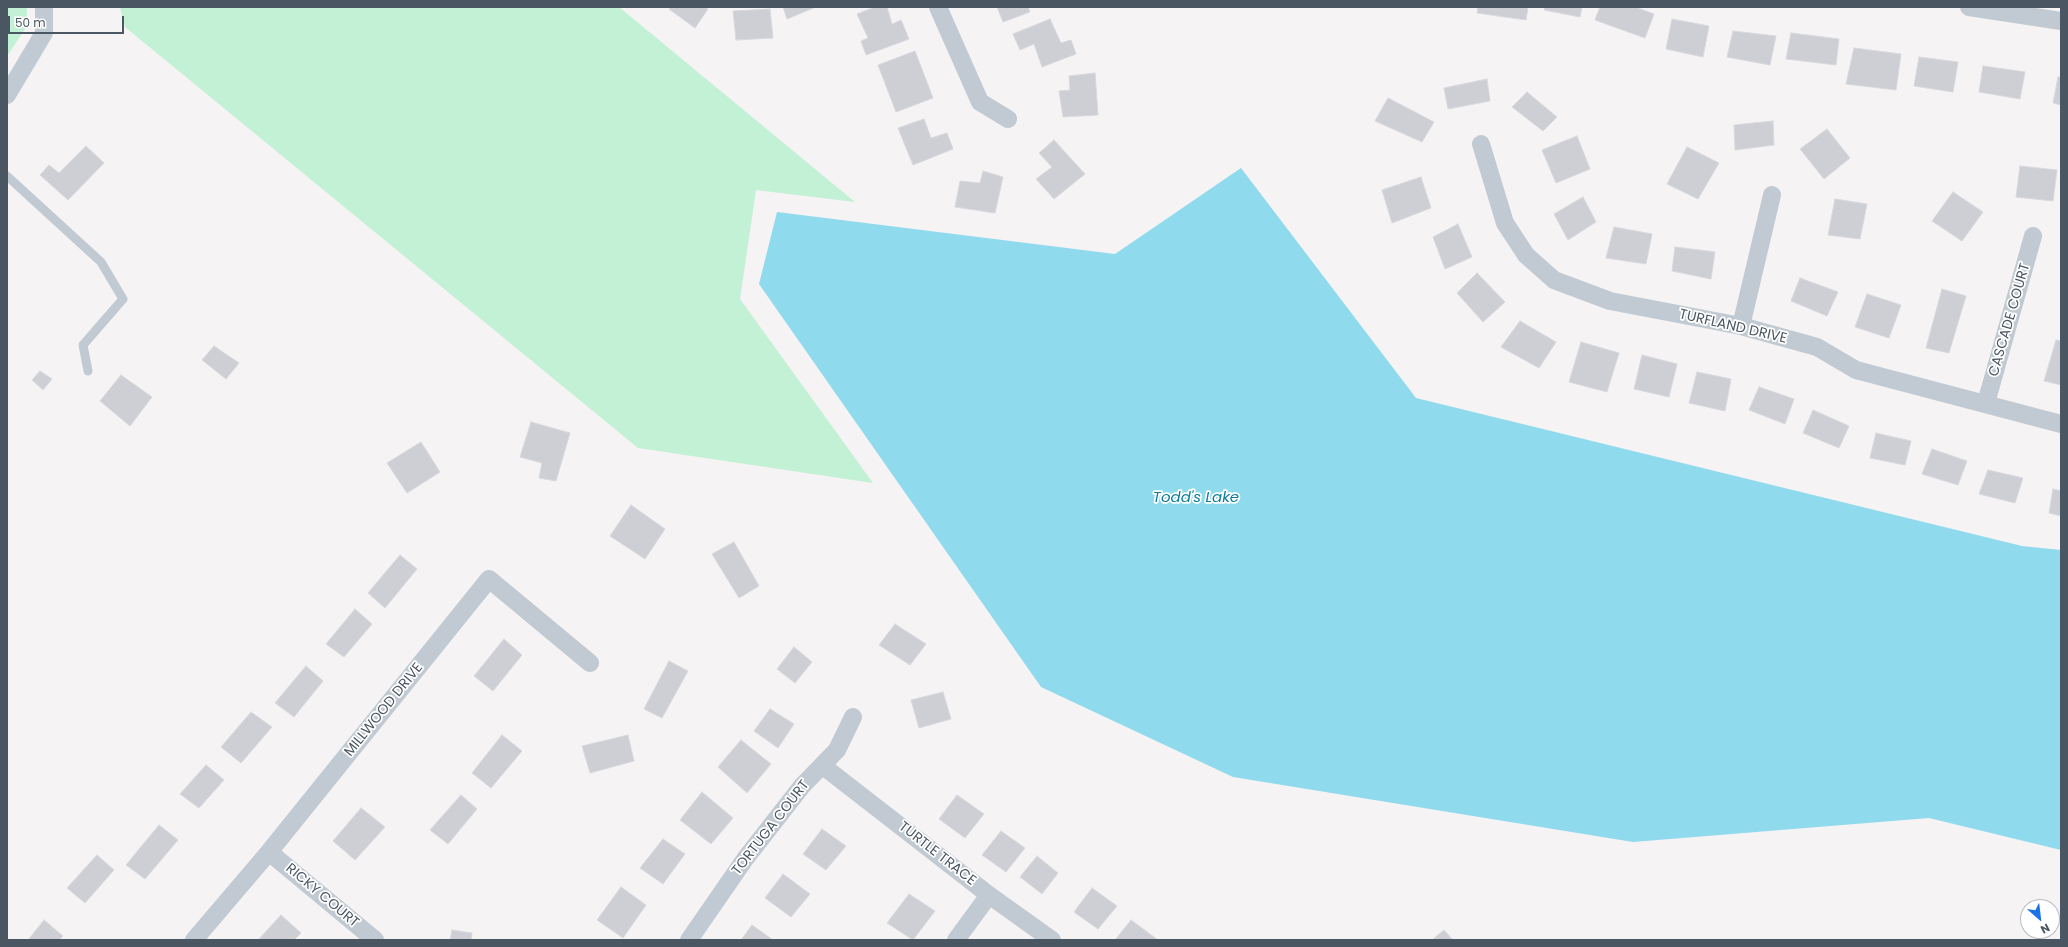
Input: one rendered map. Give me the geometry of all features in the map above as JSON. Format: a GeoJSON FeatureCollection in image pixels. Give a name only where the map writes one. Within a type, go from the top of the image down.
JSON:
{"type":"FeatureCollection","features":[{"type":"Feature","properties":{"kind":"street"},"geometry":{"type":"LineString","coordinates":[[7,95],[44,32],[44,7]]}},
{"type":"Feature","properties":{"kind":"street"},"geometry":{"type":"LineString","coordinates":[[938,7],[980,102],[1008,119]]}},
{"type":"Feature","properties":{"kind":"street"},"geometry":{"type":"LineString","coordinates":[[1969,7],[2061,21]]}},
{"type":"Feature","properties":{"kind":"street","name":"TURFLAND DRIVE"},"geometry":{"type":"LineString","coordinates":[[1481,144],[1505,223],[1526,255],[1554,280],[1610,301],[1741,326],[1817,347],[1856,370],[1986,403],[2061,424]]}},
{"type":"Feature","properties":{"kind":"street"},"geometry":{"type":"LineString","coordinates":[[1741,326],[1772,195]]}},
{"type":"Feature","properties":{"kind":"street","name":"CASCADE COURT"},"geometry":{"type":"LineString","coordinates":[[1986,403],[2033,236]]}},
{"type":"Feature","properties":{"kind":"street","name":"MILLWOOD DRIVE"},"geometry":{"type":"LineString","coordinates":[[194,940],[269,852],[489,579],[590,663]]}},
{"type":"Feature","properties":{"kind":"street","name":"TORTUGA COURT"},"geometry":{"type":"LineString","coordinates":[[689,940],[750,853],[802,786],[837,750],[853,717]]}},
{"type":"Feature","properties":{"kind":"street","name":"TURTLE TRACE"},"geometry":{"type":"LineString","coordinates":[[823,766],[989,895],[1052,940]]}},
{"type":"Feature","properties":{"kind":"street","name":"RICKY COURT"},"geometry":{"type":"LineString","coordinates":[[269,852],[375,940]]}},
{"type":"Feature","properties":{"kind":"street"},"geometry":{"type":"LineString","coordinates":[[956,940],[989,895]]}},
{"type":"Feature","properties":{"kind":"lane"},"geometry":{"type":"LineString","coordinates":[[7,176],[101,262],[123,300],[83,345],[88,371]]}},
{"type":"Feature","properties":{"kind":"green space"},"geometry":{"type":"Polygon","coordinates":[[[7,7],[27,7],[27,26],[7,56],[7,7]]]}},
{"type":"Feature","properties":{"kind":"green space"},"geometry":{"type":"Polygon","coordinates":[[[120,7],[619,7],[855,202],[756,190],[740,299],[873,483],[638,448],[125,27],[120,7]]]}},
{"type":"Feature","properties":{"kind":"water","name":"Todd's Lake"},"geometry":{"type":"Polygon","coordinates":[[[1241,168],[1416,398],[2022,546],[2061,550],[2061,850],[1929,818],[1633,842],[1233,777],[1041,687],[759,284],[777,212],[1115,254],[1241,168]]]}},
{"type":"Feature","properties":{"kind":"building"},"geometry":{"type":"Polygon","coordinates":[[[671,7],[705,7],[708,9],[695,28],[669,9],[671,7]]]}},
{"type":"Feature","properties":{"kind":"building"},"geometry":{"type":"Polygon","coordinates":[[[783,7],[816,7],[787,19],[783,7]]]}},
{"type":"Feature","properties":{"kind":"building"},"geometry":{"type":"Polygon","coordinates":[[[875,7],[887,7],[892,24],[901,20],[909,39],[866,55],[861,41],[868,38],[857,14],[875,7]]]}},
{"type":"Feature","properties":{"kind":"building"},"geometry":{"type":"Polygon","coordinates":[[[997,7],[1028,7],[1030,12],[1003,22],[997,7]]]}},
{"type":"Feature","properties":{"kind":"building"},"geometry":{"type":"Polygon","coordinates":[[[1478,7],[1528,7],[1526,20],[1477,13],[1478,7]]]}},
{"type":"Feature","properties":{"kind":"building"},"geometry":{"type":"Polygon","coordinates":[[[1545,7],[1582,7],[1580,17],[1544,10],[1545,7]]]}},
{"type":"Feature","properties":{"kind":"building"},"geometry":{"type":"Polygon","coordinates":[[[1600,7],[1635,7],[1654,14],[1645,38],[1595,20],[1600,7]]]}},
{"type":"Feature","properties":{"kind":"building"},"geometry":{"type":"Polygon","coordinates":[[[770,9],[773,38],[736,40],[733,11],[770,9]]]}},
{"type":"Feature","properties":{"kind":"building"},"geometry":{"type":"Polygon","coordinates":[[[1050,19],[1061,43],[1071,40],[1076,54],[1042,67],[1034,44],[1020,50],[1013,34],[1050,19]]]}},
{"type":"Feature","properties":{"kind":"building"},"geometry":{"type":"Polygon","coordinates":[[[1672,19],[1709,26],[1703,57],[1666,49],[1672,19]]]}},
{"type":"Feature","properties":{"kind":"building"},"geometry":{"type":"Polygon","coordinates":[[[1733,31],[1776,36],[1770,65],[1727,57],[1733,31]]]}},
{"type":"Feature","properties":{"kind":"building"},"geometry":{"type":"Polygon","coordinates":[[[1791,33],[1839,39],[1836,65],[1786,59],[1791,33]]]}},
{"type":"Feature","properties":{"kind":"building"},"geometry":{"type":"Polygon","coordinates":[[[1854,48],[1901,54],[1896,90],[1846,84],[1854,48]]]}},
{"type":"Feature","properties":{"kind":"building"},"geometry":{"type":"Polygon","coordinates":[[[915,51],[933,98],[896,112],[878,65],[915,51]]]}},
{"type":"Feature","properties":{"kind":"building"},"geometry":{"type":"Polygon","coordinates":[[[1919,57],[1958,62],[1953,92],[1914,86],[1919,57]]]}},
{"type":"Feature","properties":{"kind":"building"},"geometry":{"type":"Polygon","coordinates":[[[1983,66],[2025,72],[2020,99],[1979,92],[1983,66]]]}},
{"type":"Feature","properties":{"kind":"building"},"geometry":{"type":"Polygon","coordinates":[[[1095,73],[1098,115],[1063,117],[1059,91],[1070,90],[1069,76],[1095,73]]]}},
{"type":"Feature","properties":{"kind":"building"},"geometry":{"type":"Polygon","coordinates":[[[2058,77],[2061,77],[2061,105],[2053,103],[2058,77]]]}},
{"type":"Feature","properties":{"kind":"building"},"geometry":{"type":"Polygon","coordinates":[[[1487,79],[1490,101],[1448,109],[1444,88],[1487,79]]]}},
{"type":"Feature","properties":{"kind":"building"},"geometry":{"type":"Polygon","coordinates":[[[1527,92],[1557,117],[1543,131],[1512,107],[1527,92]]]}},
{"type":"Feature","properties":{"kind":"building"},"geometry":{"type":"Polygon","coordinates":[[[1388,98],[1434,122],[1422,142],[1375,121],[1388,98]]]}},
{"type":"Feature","properties":{"kind":"building"},"geometry":{"type":"Polygon","coordinates":[[[924,119],[931,138],[947,133],[953,149],[913,165],[898,128],[924,119]]]}},
{"type":"Feature","properties":{"kind":"building"},"geometry":{"type":"Polygon","coordinates":[[[1773,121],[1774,145],[1735,150],[1734,125],[1773,121]]]}},
{"type":"Feature","properties":{"kind":"building"},"geometry":{"type":"Polygon","coordinates":[[[1827,129],[1850,158],[1824,179],[1800,149],[1827,129]]]}},
{"type":"Feature","properties":{"kind":"building"},"geometry":{"type":"Polygon","coordinates":[[[1577,136],[1590,169],[1556,183],[1542,150],[1577,136]]]}},
{"type":"Feature","properties":{"kind":"building"},"geometry":{"type":"Polygon","coordinates":[[[1054,140],[1085,174],[1054,199],[1036,179],[1052,167],[1039,153],[1054,140]]]}},
{"type":"Feature","properties":{"kind":"building"},"geometry":{"type":"Polygon","coordinates":[[[86,146],[104,163],[68,200],[40,175],[49,165],[59,173],[86,146]]]}},
{"type":"Feature","properties":{"kind":"building"},"geometry":{"type":"Polygon","coordinates":[[[1687,147],[1719,163],[1698,199],[1667,184],[1687,147]]]}},
{"type":"Feature","properties":{"kind":"building"},"geometry":{"type":"Polygon","coordinates":[[[2020,166],[2057,170],[2053,201],[2016,197],[2020,166]]]}},
{"type":"Feature","properties":{"kind":"building"},"geometry":{"type":"Polygon","coordinates":[[[983,171],[1003,177],[995,213],[955,207],[960,181],[980,183],[983,171]]]}},
{"type":"Feature","properties":{"kind":"building"},"geometry":{"type":"Polygon","coordinates":[[[1421,177],[1431,208],[1392,223],[1382,190],[1421,177]]]}},
{"type":"Feature","properties":{"kind":"building"},"geometry":{"type":"Polygon","coordinates":[[[1953,192],[1983,212],[1962,241],[1932,221],[1953,192]]]}},
{"type":"Feature","properties":{"kind":"building"},"geometry":{"type":"Polygon","coordinates":[[[1583,197],[1596,222],[1568,240],[1554,214],[1583,197]]]}},
{"type":"Feature","properties":{"kind":"building"},"geometry":{"type":"Polygon","coordinates":[[[1835,199],[1867,204],[1860,239],[1828,235],[1835,199]]]}},
{"type":"Feature","properties":{"kind":"building"},"geometry":{"type":"Polygon","coordinates":[[[1458,224],[1472,257],[1445,269],[1433,237],[1458,224]]]}},
{"type":"Feature","properties":{"kind":"building"},"geometry":{"type":"Polygon","coordinates":[[[1614,227],[1652,234],[1646,264],[1606,258],[1614,227]]]}},
{"type":"Feature","properties":{"kind":"building"},"geometry":{"type":"Polygon","coordinates":[[[1675,247],[1715,252],[1711,279],[1672,271],[1675,247]]]}},
{"type":"Feature","properties":{"kind":"building"},"geometry":{"type":"Polygon","coordinates":[[[1477,273],[1505,302],[1483,322],[1457,293],[1477,273]]]}},
{"type":"Feature","properties":{"kind":"building"},"geometry":{"type":"Polygon","coordinates":[[[1800,278],[1838,292],[1827,316],[1791,301],[1800,278]]]}},
{"type":"Feature","properties":{"kind":"building"},"geometry":{"type":"Polygon","coordinates":[[[1942,289],[1966,296],[1949,353],[1926,348],[1942,289]]]}},
{"type":"Feature","properties":{"kind":"building"},"geometry":{"type":"Polygon","coordinates":[[[1867,294],[1901,305],[1889,338],[1855,327],[1867,294]]]}},
{"type":"Feature","properties":{"kind":"building"},"geometry":{"type":"Polygon","coordinates":[[[1520,321],[1556,342],[1539,368],[1501,347],[1520,321]]]}},
{"type":"Feature","properties":{"kind":"building"},"geometry":{"type":"Polygon","coordinates":[[[2056,340],[2061,341],[2061,385],[2044,381],[2056,340]]]}},
{"type":"Feature","properties":{"kind":"building"},"geometry":{"type":"Polygon","coordinates":[[[1581,342],[1619,353],[1607,392],[1569,382],[1581,342]]]}},
{"type":"Feature","properties":{"kind":"building"},"geometry":{"type":"Polygon","coordinates":[[[214,346],[239,363],[226,379],[202,360],[214,346]]]}},
{"type":"Feature","properties":{"kind":"building"},"geometry":{"type":"Polygon","coordinates":[[[1642,355],[1677,364],[1669,397],[1634,389],[1642,355]]]}},
{"type":"Feature","properties":{"kind":"building"},"geometry":{"type":"Polygon","coordinates":[[[40,371],[52,379],[43,390],[32,380],[40,371]]]}},
{"type":"Feature","properties":{"kind":"building"},"geometry":{"type":"Polygon","coordinates":[[[1697,372],[1731,379],[1725,411],[1689,403],[1697,372]]]}},
{"type":"Feature","properties":{"kind":"building"},"geometry":{"type":"Polygon","coordinates":[[[121,375],[152,397],[130,426],[100,401],[121,375]]]}},
{"type":"Feature","properties":{"kind":"building"},"geometry":{"type":"Polygon","coordinates":[[[1759,387],[1794,399],[1785,424],[1749,410],[1759,387]]]}},
{"type":"Feature","properties":{"kind":"building"},"geometry":{"type":"Polygon","coordinates":[[[1813,410],[1849,426],[1839,448],[1803,433],[1813,410]]]}},
{"type":"Feature","properties":{"kind":"building"},"geometry":{"type":"Polygon","coordinates":[[[531,422],[570,433],[556,481],[539,478],[542,463],[520,457],[531,422]]]}},
{"type":"Feature","properties":{"kind":"building"},"geometry":{"type":"Polygon","coordinates":[[[1876,433],[1911,441],[1905,465],[1870,458],[1876,433]]]}},
{"type":"Feature","properties":{"kind":"building"},"geometry":{"type":"Polygon","coordinates":[[[421,442],[440,472],[407,493],[387,463],[421,442]]]}},
{"type":"Feature","properties":{"kind":"building"},"geometry":{"type":"Polygon","coordinates":[[[1932,449],[1967,461],[1958,485],[1922,474],[1932,449]]]}},
{"type":"Feature","properties":{"kind":"building"},"geometry":{"type":"Polygon","coordinates":[[[1988,470],[2023,478],[2015,503],[1979,494],[1988,470]]]}},
{"type":"Feature","properties":{"kind":"building"},"geometry":{"type":"Polygon","coordinates":[[[2053,489],[2061,491],[2061,516],[2049,513],[2053,489]]]}},
{"type":"Feature","properties":{"kind":"building"},"geometry":{"type":"Polygon","coordinates":[[[631,505],[665,529],[645,559],[610,536],[631,505]]]}},
{"type":"Feature","properties":{"kind":"building"},"geometry":{"type":"Polygon","coordinates":[[[734,542],[759,586],[739,598],[712,554],[734,542]]]}},
{"type":"Feature","properties":{"kind":"building"},"geometry":{"type":"Polygon","coordinates":[[[400,555],[417,569],[385,608],[368,593],[400,555]]]}},
{"type":"Feature","properties":{"kind":"building"},"geometry":{"type":"Polygon","coordinates":[[[355,609],[372,624],[344,657],[326,644],[355,609]]]}},
{"type":"Feature","properties":{"kind":"building"},"geometry":{"type":"Polygon","coordinates":[[[895,624],[926,644],[910,665],[879,645],[895,624]]]}},
{"type":"Feature","properties":{"kind":"building"},"geometry":{"type":"Polygon","coordinates":[[[504,639],[522,655],[493,691],[474,676],[504,639]]]}},
{"type":"Feature","properties":{"kind":"building"},"geometry":{"type":"Polygon","coordinates":[[[794,647],[812,662],[795,683],[777,669],[794,647]]]}},
{"type":"Feature","properties":{"kind":"building"},"geometry":{"type":"Polygon","coordinates":[[[669,661],[688,671],[662,718],[644,709],[669,661]]]}},
{"type":"Feature","properties":{"kind":"building"},"geometry":{"type":"Polygon","coordinates":[[[306,666],[323,681],[294,717],[275,703],[306,666]]]}},
{"type":"Feature","properties":{"kind":"building"},"geometry":{"type":"Polygon","coordinates":[[[943,692],[951,719],[919,728],[911,700],[943,692]]]}},
{"type":"Feature","properties":{"kind":"building"},"geometry":{"type":"Polygon","coordinates":[[[770,709],[794,724],[778,748],[754,731],[770,709]]]}},
{"type":"Feature","properties":{"kind":"building"},"geometry":{"type":"Polygon","coordinates":[[[251,712],[272,727],[241,763],[221,747],[251,712]]]}},
{"type":"Feature","properties":{"kind":"building"},"geometry":{"type":"Polygon","coordinates":[[[502,735],[522,751],[491,788],[472,773],[502,735]]]}},
{"type":"Feature","properties":{"kind":"building"},"geometry":{"type":"Polygon","coordinates":[[[628,735],[634,761],[590,773],[582,746],[628,735]]]}},
{"type":"Feature","properties":{"kind":"building"},"geometry":{"type":"Polygon","coordinates":[[[741,740],[771,764],[747,793],[718,767],[741,740]]]}},
{"type":"Feature","properties":{"kind":"building"},"geometry":{"type":"Polygon","coordinates":[[[206,765],[224,780],[199,808],[180,794],[206,765]]]}},
{"type":"Feature","properties":{"kind":"building"},"geometry":{"type":"Polygon","coordinates":[[[702,792],[733,818],[711,844],[680,820],[702,792]]]}},
{"type":"Feature","properties":{"kind":"building"},"geometry":{"type":"Polygon","coordinates":[[[461,795],[477,809],[448,844],[430,830],[461,795]]]}},
{"type":"Feature","properties":{"kind":"building"},"geometry":{"type":"Polygon","coordinates":[[[957,795],[984,814],[965,838],[939,819],[957,795]]]}},
{"type":"Feature","properties":{"kind":"building"},"geometry":{"type":"Polygon","coordinates":[[[361,808],[385,827],[355,860],[333,841],[361,808]]]}},
{"type":"Feature","properties":{"kind":"building"},"geometry":{"type":"Polygon","coordinates":[[[159,825],[178,840],[145,879],[126,865],[159,825]]]}},
{"type":"Feature","properties":{"kind":"building"},"geometry":{"type":"Polygon","coordinates":[[[822,829],[846,846],[826,870],[803,854],[822,829]]]}},
{"type":"Feature","properties":{"kind":"building"},"geometry":{"type":"Polygon","coordinates":[[[1001,831],[1025,848],[1006,872],[982,855],[1001,831]]]}},
{"type":"Feature","properties":{"kind":"building"},"geometry":{"type":"Polygon","coordinates":[[[663,839],[685,854],[663,884],[640,868],[663,839]]]}},
{"type":"Feature","properties":{"kind":"building"},"geometry":{"type":"Polygon","coordinates":[[[97,855],[114,870],[85,903],[67,888],[97,855]]]}},
{"type":"Feature","properties":{"kind":"building"},"geometry":{"type":"Polygon","coordinates":[[[1037,856],[1058,873],[1042,894],[1020,877],[1037,856]]]}},
{"type":"Feature","properties":{"kind":"building"},"geometry":{"type":"Polygon","coordinates":[[[783,874],[810,894],[791,917],[765,898],[783,874]]]}},
{"type":"Feature","properties":{"kind":"building"},"geometry":{"type":"Polygon","coordinates":[[[621,887],[646,905],[623,938],[597,920],[621,887]]]}},
{"type":"Feature","properties":{"kind":"building"},"geometry":{"type":"Polygon","coordinates":[[[1092,888],[1117,906],[1098,929],[1074,912],[1092,888]]]}},
{"type":"Feature","properties":{"kind":"building"},"geometry":{"type":"Polygon","coordinates":[[[909,894],[935,911],[913,940],[887,923],[909,894]]]}},
{"type":"Feature","properties":{"kind":"building"},"geometry":{"type":"Polygon","coordinates":[[[281,915],[301,933],[294,940],[258,940],[281,915]]]}},
{"type":"Feature","properties":{"kind":"building"},"geometry":{"type":"Polygon","coordinates":[[[44,920],[63,936],[59,940],[28,940],[44,920]]]}},
{"type":"Feature","properties":{"kind":"building"},"geometry":{"type":"Polygon","coordinates":[[[1131,920],[1158,940],[1115,940],[1131,920]]]}},
{"type":"Feature","properties":{"kind":"building"},"geometry":{"type":"Polygon","coordinates":[[[752,925],[773,940],[741,940],[752,925]]]}},
{"type":"Feature","properties":{"kind":"building"},"geometry":{"type":"Polygon","coordinates":[[[452,930],[472,933],[471,940],[450,940],[452,930]]]}},
{"type":"Feature","properties":{"kind":"building"},"geometry":{"type":"Polygon","coordinates":[[[1444,930],[1453,940],[1432,940],[1444,930]]]}}]}
